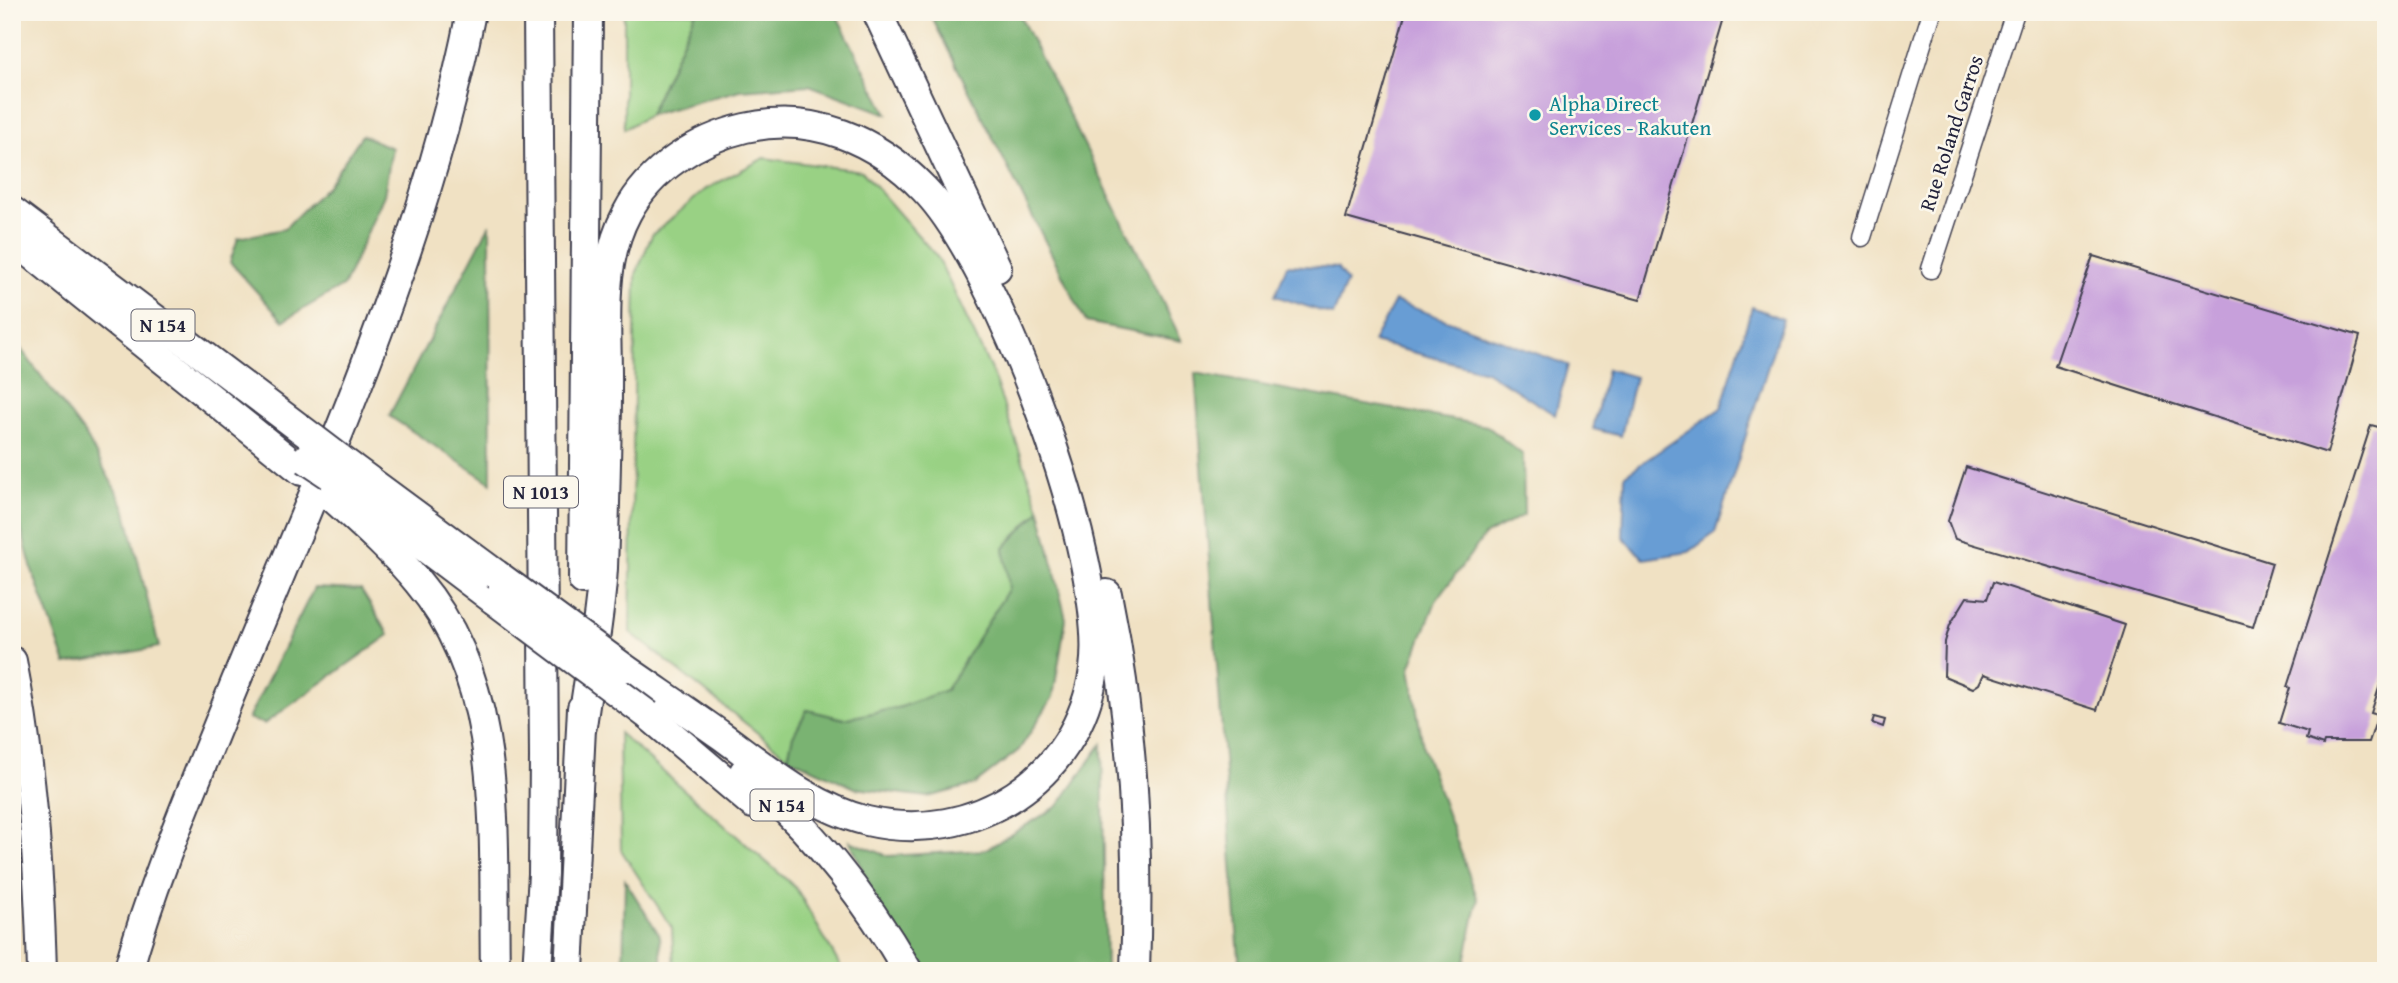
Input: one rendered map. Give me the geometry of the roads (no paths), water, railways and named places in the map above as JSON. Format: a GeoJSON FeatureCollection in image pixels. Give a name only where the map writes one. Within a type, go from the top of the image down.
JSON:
{"type":"FeatureCollection","features":[{"type":"Feature","properties":{"kind":"highway"},"geometry":{"type":"LineString","coordinates":[[128,971],[141,923],[178,825],[394,290],[438,152],[471,12]]}},
{"type":"Feature","properties":{"kind":"highway","name":"N 1013"},"geometry":{"type":"LineString","coordinates":[[537,971],[544,816],[538,12]]}},
{"type":"Feature","properties":{"kind":"highway","name":"N 1013"},"geometry":{"type":"LineString","coordinates":[[569,971],[582,726],[588,12]]}},
{"type":"Feature","properties":{"kind":"highway"},"geometry":{"type":"LineString","coordinates":[[877,12],[972,212],[1038,361],[1056,408],[1098,552],[1123,669],[1130,740],[1138,869],[1135,971]]}},
{"type":"Feature","properties":{"kind":"highway"},"geometry":{"type":"LineString","coordinates":[[582,726],[602,576],[607,270],[626,214],[640,192],[681,154],[731,131],[763,124],[793,123],[817,125],[853,137],[880,153],[923,187],[955,228],[991,293],[1035,401],[1080,543],[1096,624],[1095,666],[1088,699],[1077,727],[1062,753],[1038,780],[1016,797],[985,813],[952,822],[930,826],[895,825],[867,821],[839,811],[794,787],[624,668]]}},
{"type":"Feature","properties":{"kind":"highway","name":"N 154"},"geometry":{"type":"LineString","coordinates":[[12,211],[307,456]]}},
{"type":"Feature","properties":{"kind":"highway","name":"N 154"},"geometry":{"type":"LineString","coordinates":[[21,245],[331,474],[495,587],[624,668],[777,800],[807,831],[864,899],[908,971]]}},
{"type":"Feature","properties":{"kind":"highway"},"geometry":{"type":"LineString","coordinates":[[331,474],[377,538],[419,583],[447,625],[465,662],[485,736],[490,776],[495,971]]}},
{"type":"Feature","properties":{"kind":"highway","name":"N 154"},"geometry":{"type":"LineString","coordinates":[[495,587],[727,780],[808,857],[861,928],[887,971]]}},
{"type":"Feature","properties":{"kind":"highway"},"geometry":{"type":"LineString","coordinates":[[12,661],[23,717],[37,838],[42,971]]}},
{"type":"Feature","properties":{"kind":"street"},"geometry":{"type":"LineString","coordinates":[[1862,237],[1932,12]]}},
{"type":"Feature","properties":{"kind":"street","name":"Rue Roland Garros"},"geometry":{"type":"LineString","coordinates":[[1931,269],[2015,12]]}},
{"type":"Feature","properties":{"kind":"water"},"geometry":{"type":"Polygon","coordinates":[[[1287,265],[1337,268],[1347,282],[1333,315],[1275,296],[1287,265]]]}},
{"type":"Feature","properties":{"kind":"water"},"geometry":{"type":"Polygon","coordinates":[[[1395,301],[1568,365],[1555,415],[1486,371],[1373,342],[1395,301]]]}},
{"type":"Feature","properties":{"kind":"water"},"geometry":{"type":"Polygon","coordinates":[[[1752,307],[1783,319],[1715,533],[1689,552],[1644,559],[1623,537],[1625,475],[1721,408],[1752,307]]]}},
{"type":"Feature","properties":{"kind":"water"},"geometry":{"type":"Polygon","coordinates":[[[1607,369],[1635,377],[1621,436],[1593,429],[1607,369]]]}},
{"type":"Feature","properties":{"kind":"place","name":"Alpha Direct Services - Rakuten"},"geometry":{"type":"Point","coordinates":[1535,115]}}]}
